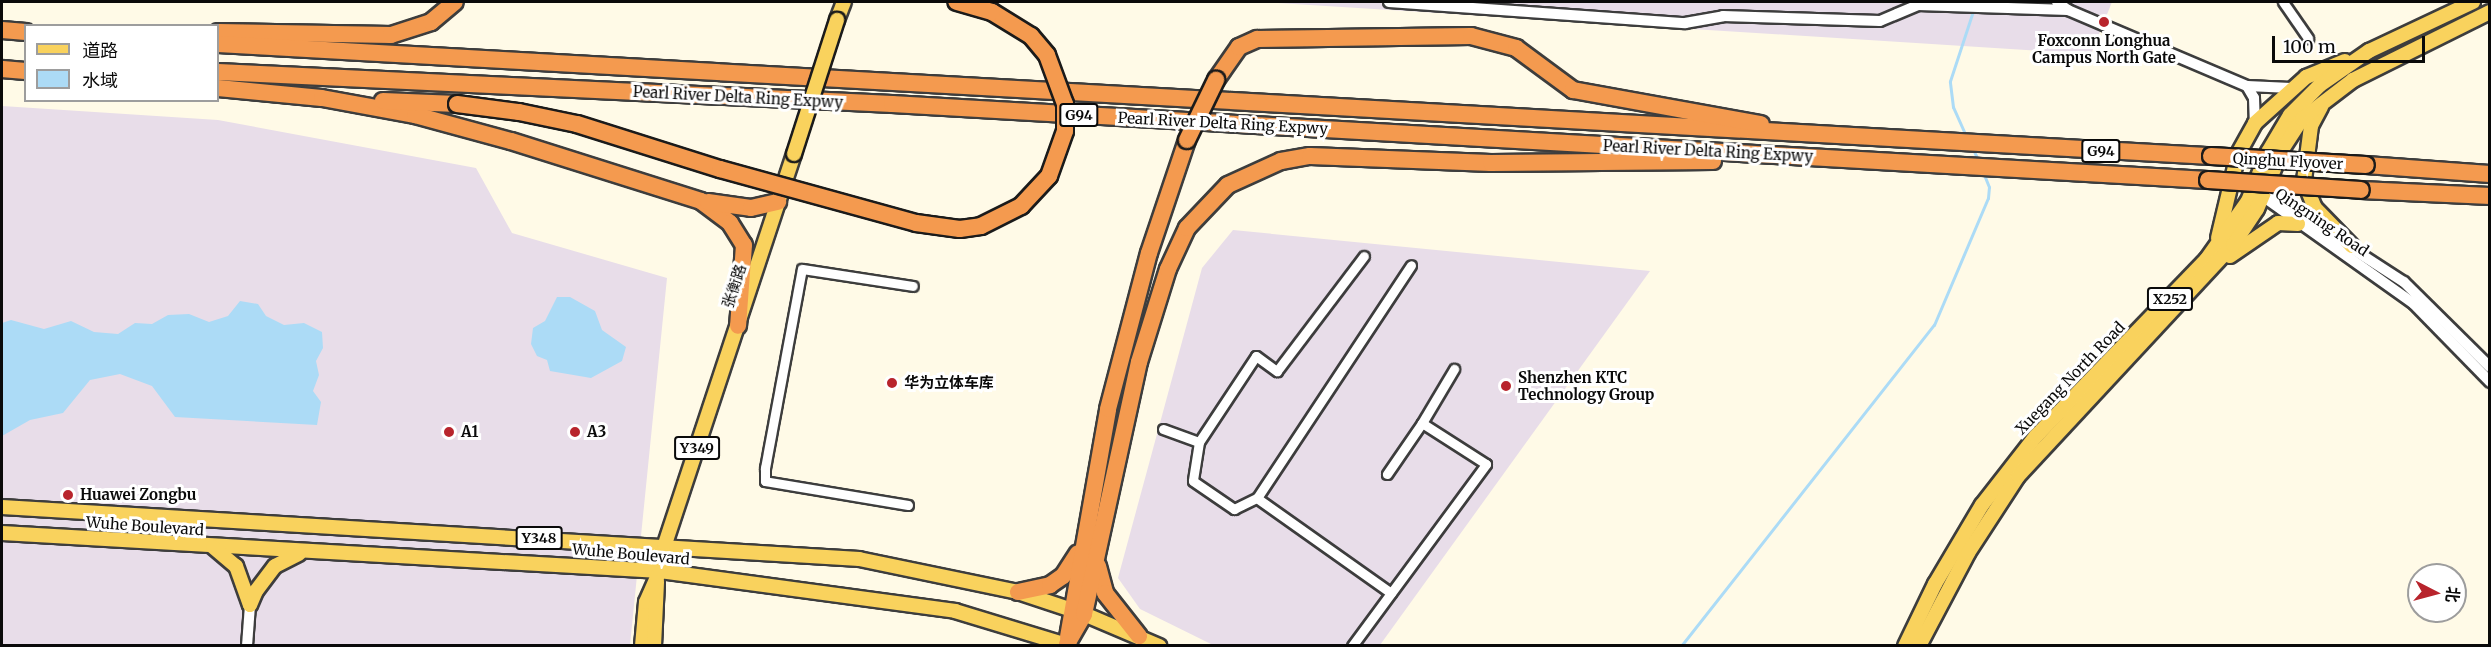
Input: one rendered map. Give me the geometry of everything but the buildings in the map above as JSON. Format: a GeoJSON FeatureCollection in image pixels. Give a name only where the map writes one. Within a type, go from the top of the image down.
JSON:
{"type":"FeatureCollection","features":[{"type":"Feature","properties":{"kind":"highway"},"geometry":{"type":"LineString","coordinates":[[219,32],[391,34],[431,22],[455,2]]}},
{"type":"Feature","properties":{"kind":"highway"},"geometry":{"type":"LineString","coordinates":[[219,88],[322,98],[457,104],[519,112],[577,124],[720,169],[916,223],[960,229],[981,226],[1021,206],[1049,176],[1065,131],[1065,104],[1047,55],[1031,36],[992,12],[956,2]]}},
{"type":"Feature","properties":{"kind":"highway"},"geometry":{"type":"LineString","coordinates":[[2,29],[24,30]]}},
{"type":"Feature","properties":{"kind":"highway"},"geometry":{"type":"LineString","coordinates":[[1069,645],[1090,544],[1115,381],[1165,198],[1187,140],[1216,80],[1239,47],[1257,39],[1471,36],[1516,48],[1565,86],[1581,92],[1841,138]]}},
{"type":"Feature","properties":{"kind":"highway","name":"Pearl River Delta Ring Expwy"},"geometry":{"type":"LineString","coordinates":[[219,44],[1841,138],[2211,156]]}},
{"type":"Feature","properties":{"kind":"highway"},"geometry":{"type":"LineString","coordinates":[[2,61],[24,63]]}},
{"type":"Feature","properties":{"kind":"highway"},"geometry":{"type":"LineString","coordinates":[[2,69],[24,71]]}},
{"type":"Feature","properties":{"kind":"highway","name":"Pearl River Delta Ring Expwy"},"geometry":{"type":"LineString","coordinates":[[219,72],[903,105],[2208,180]]}},
{"type":"Feature","properties":{"kind":"highway"},"geometry":{"type":"LineString","coordinates":[[322,98],[468,129],[701,201],[751,208],[778,202]]}},
{"type":"Feature","properties":{"kind":"highway"},"geometry":{"type":"LineString","coordinates":[[1018,592],[1036,590],[1063,576],[1090,544],[1161,289],[1187,228],[1228,185],[1281,161],[1345,155],[1575,164],[1840,158]]}},
{"type":"Feature","properties":{"kind":"highway","name":"Qinghu Flyover"},"geometry":{"type":"LineString","coordinates":[[2211,156],[2490,174]]}},
{"type":"Feature","properties":{"kind":"highway","name":"Qinghu Flyover"},"geometry":{"type":"LineString","coordinates":[[2208,180],[2490,196]]}},
{"type":"Feature","properties":{"kind":"highway"},"geometry":{"type":"LineString","coordinates":[[701,201],[730,223],[744,245],[738,326]]}},
{"type":"Feature","properties":{"kind":"highway"},"geometry":{"type":"LineString","coordinates":[[1115,381],[1133,386]]}},
{"type":"Feature","properties":{"kind":"highway"},"geometry":{"type":"LineString","coordinates":[[1090,544],[1105,593],[1139,636]]}},
{"type":"Feature","properties":{"kind":"main road","name":"张衡路"},"geometry":{"type":"LineString","coordinates":[[658,575],[665,544],[844,2]]}},
{"type":"Feature","properties":{"kind":"main road","name":"Xuegang North Road"},"geometry":{"type":"LineString","coordinates":[[2261,192],[2290,115],[2320,85],[2369,51],[2473,2]]}},
{"type":"Feature","properties":{"kind":"main road","name":"Xuegang North Road"},"geometry":{"type":"LineString","coordinates":[[1919,645],[1968,553],[2018,476],[2210,264],[2261,192],[2292,131],[2331,94],[2376,67],[2490,12]]}},
{"type":"Feature","properties":{"kind":"main road"},"geometry":{"type":"LineString","coordinates":[[2210,264],[2223,225],[2238,154],[2255,123],[2291,88],[2321,70],[2369,51]]}},
{"type":"Feature","properties":{"kind":"main road"},"geometry":{"type":"LineString","coordinates":[[2331,94],[2311,126],[2304,182],[2315,208],[2352,246]]}},
{"type":"Feature","properties":{"kind":"main road"},"geometry":{"type":"LineString","coordinates":[[2210,264],[2278,223],[2298,224]]}},
{"type":"Feature","properties":{"kind":"main road","name":"Xuegang North Road"},"geometry":{"type":"LineString","coordinates":[[1905,645],[1957,546],[2008,469],[2036,436],[2210,264]]}},
{"type":"Feature","properties":{"kind":"main road","name":"Wuhe Boulevard"},"geometry":{"type":"LineString","coordinates":[[2,507],[502,535],[637,547],[665,544],[859,559],[1018,592],[1077,612],[1159,645]]}},
{"type":"Feature","properties":{"kind":"main road","name":"Wuhe Boulevard"},"geometry":{"type":"LineString","coordinates":[[2,533],[304,553],[519,560],[955,611],[1069,645]]}},
{"type":"Feature","properties":{"kind":"main road"},"geometry":{"type":"LineString","coordinates":[[213,547],[236,566],[250,605]]}},
{"type":"Feature","properties":{"kind":"main road"},"geometry":{"type":"LineString","coordinates":[[250,605],[260,585],[275,566],[304,553]]}},
{"type":"Feature","properties":{"kind":"main road"},"geometry":{"type":"LineString","coordinates":[[642,645],[646,602],[658,575]]}},
{"type":"Feature","properties":{"kind":"main road","name":"Y349"},"geometry":{"type":"LineString","coordinates":[[654,645],[658,575]]}},
{"type":"Feature","properties":{"kind":"street"},"geometry":{"type":"LineString","coordinates":[[1389,2],[1685,23],[1723,16],[1880,21],[1918,3],[2068,10]]}},
{"type":"Feature","properties":{"kind":"street"},"geometry":{"type":"LineString","coordinates":[[2057,2],[2068,10],[2247,86],[2291,88]]}},
{"type":"Feature","properties":{"kind":"street"},"geometry":{"type":"LineString","coordinates":[[2283,2],[2308,38]]}},
{"type":"Feature","properties":{"kind":"street"},"geometry":{"type":"LineString","coordinates":[[2247,86],[2255,104],[2255,123]]}},
{"type":"Feature","properties":{"kind":"street","name":"Qingning Road"},"geometry":{"type":"LineString","coordinates":[[2261,192],[2298,224],[2414,304],[2490,382]]}},
{"type":"Feature","properties":{"kind":"street","name":"Qingning Road"},"geometry":{"type":"LineString","coordinates":[[2261,192],[2352,246],[2420,295],[2490,367]]}},
{"type":"Feature","properties":{"kind":"street"},"geometry":{"type":"LineString","coordinates":[[1364,256],[1278,371],[1256,356],[1199,442],[1193,481],[1234,509],[1257,498],[1411,265]]}},
{"type":"Feature","properties":{"kind":"street"},"geometry":{"type":"LineString","coordinates":[[908,505],[765,481],[765,468],[802,269],[913,286]]}},
{"type":"Feature","properties":{"kind":"street"},"geometry":{"type":"LineString","coordinates":[[1387,474],[1422,423],[1454,369]]}},
{"type":"Feature","properties":{"kind":"street"},"geometry":{"type":"LineString","coordinates":[[1352,645],[1486,464],[1422,423]]}},
{"type":"Feature","properties":{"kind":"street"},"geometry":{"type":"LineString","coordinates":[[1163,429],[1199,442]]}},
{"type":"Feature","properties":{"kind":"street"},"geometry":{"type":"LineString","coordinates":[[1257,498],[1391,593]]}},
{"type":"Feature","properties":{"kind":"street"},"geometry":{"type":"LineString","coordinates":[[247,645],[250,605]]}},
{"type":"Feature","properties":{"kind":"shaded area"},"geometry":{"type":"Polygon","coordinates":[[[1262,2],[2112,2],[2091,54],[1262,2]]]}},
{"type":"Feature","properties":{"kind":"shaded area"},"geometry":{"type":"Polygon","coordinates":[[[2,106],[218,120],[476,168],[512,233],[667,278],[630,645],[2,645],[2,106]]]}},
{"type":"Feature","properties":{"kind":"shaded area"},"geometry":{"type":"Polygon","coordinates":[[[1233,230],[1650,271],[1380,645],[1213,645],[1140,609],[1118,578],[1202,268],[1233,230]]]}},
{"type":"Feature","properties":{"kind":"water"},"geometry":{"type":"Polygon","coordinates":[[[557,297],[570,297],[595,311],[602,330],[626,347],[622,361],[591,378],[550,371],[547,360],[537,356],[531,344],[533,328],[545,321],[557,297]]]}},
{"type":"Feature","properties":{"kind":"water"},"geometry":{"type":"Polygon","coordinates":[[[240,301],[258,304],[266,316],[284,325],[304,323],[322,332],[323,348],[316,361],[319,375],[313,391],[321,402],[317,425],[175,417],[152,386],[120,374],[90,380],[63,413],[30,420],[2,436],[2,323],[11,320],[44,329],[71,321],[94,332],[118,334],[135,323],[152,324],[168,315],[189,314],[209,322],[228,316],[240,301]]]}},
{"type":"Feature","properties":{"kind":"waterway"},"geometry":{"type":"LineString","coordinates":[[1966,136],[1953,107],[1950,81],[1976,2]]}},
{"type":"Feature","properties":{"kind":"waterway"},"geometry":{"type":"LineString","coordinates":[[1972,147],[1978,160]]}},
{"type":"Feature","properties":{"kind":"waterway"},"geometry":{"type":"LineString","coordinates":[[1681,646],[1934,325],[1988,198],[1989,187],[1983,172]]}},
{"type":"Feature","properties":{"kind":"place","name":"Foxconn Longhua Campus North Gate"},"geometry":{"type":"Point","coordinates":[2104,22]}},
{"type":"Feature","properties":{"kind":"place","name":"华为立体车库"},"geometry":{"type":"Point","coordinates":[892,383]}},
{"type":"Feature","properties":{"kind":"place","name":"Shenzhen KTC Technology Group"},"geometry":{"type":"Point","coordinates":[1506,386]}},
{"type":"Feature","properties":{"kind":"place","name":"A1"},"geometry":{"type":"Point","coordinates":[449,432]}},
{"type":"Feature","properties":{"kind":"place","name":"A3"},"geometry":{"type":"Point","coordinates":[575,432]}},
{"type":"Feature","properties":{"kind":"place","name":"Huawei Zongbu"},"geometry":{"type":"Point","coordinates":[68,495]}}]}
